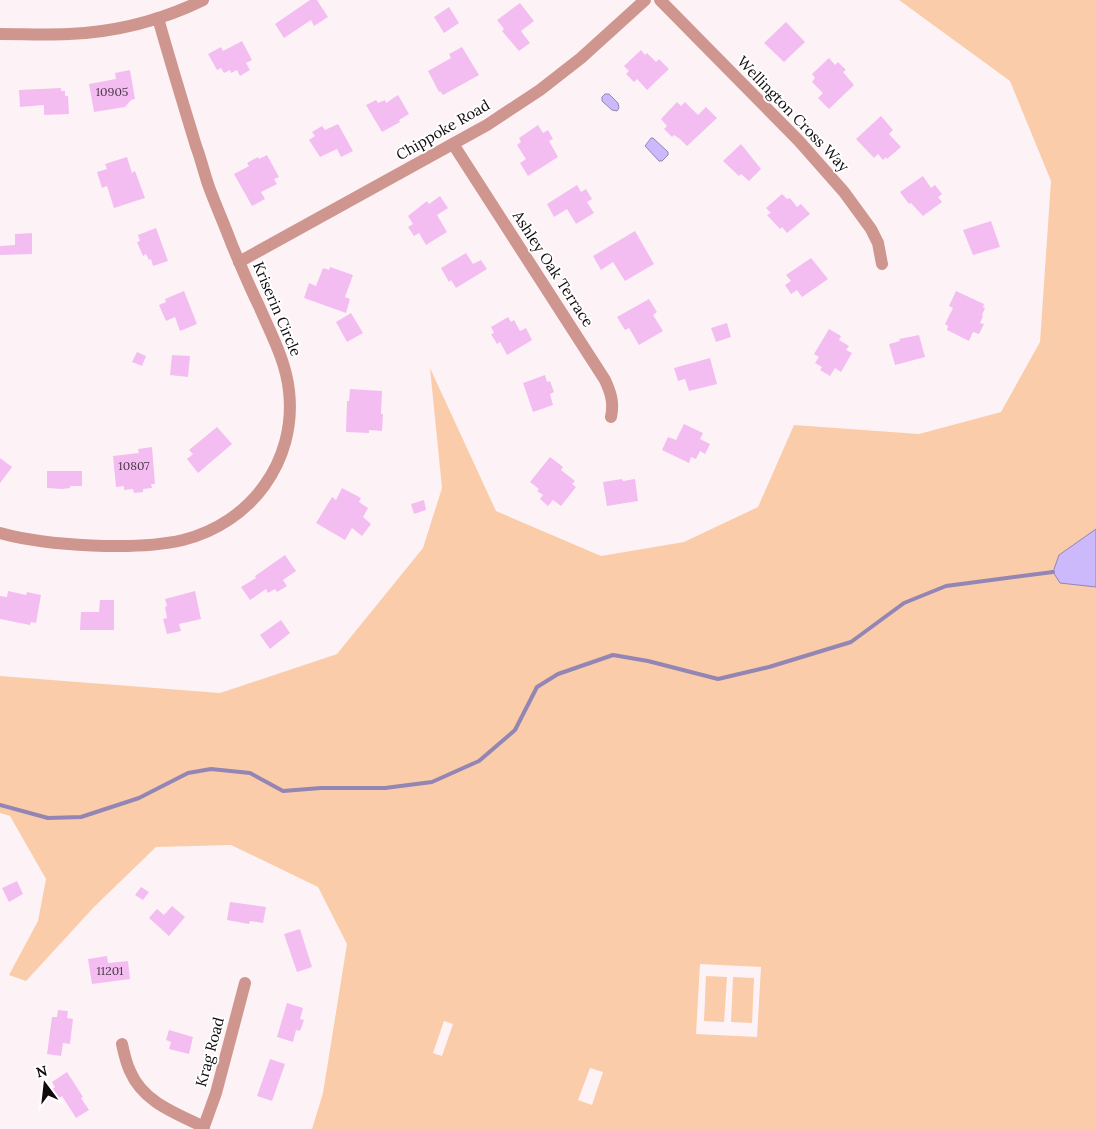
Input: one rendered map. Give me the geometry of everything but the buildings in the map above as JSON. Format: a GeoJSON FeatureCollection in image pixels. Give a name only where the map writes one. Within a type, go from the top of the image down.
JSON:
{"type":"FeatureCollection","features":[{"type":"Feature","properties":{"kind":"street"},"geometry":{"type":"LineString","coordinates":[[0,34],[70,34],[101,31],[158,18],[203,0]]}},
{"type":"Feature","properties":{"kind":"street","name":"Chippoke Road"},"geometry":{"type":"LineString","coordinates":[[239,262],[487,125],[540,90],[581,58],[645,0]]}},
{"type":"Feature","properties":{"kind":"street","name":"Wellington Cross Way"},"geometry":{"type":"LineString","coordinates":[[660,0],[799,141],[844,192],[871,229],[878,243],[882,264]]}},
{"type":"Feature","properties":{"kind":"street","name":"Kriserin Circle"},"geometry":{"type":"LineString","coordinates":[[0,533],[17,538],[103,545],[168,543],[185,539],[205,532],[242,510],[271,478],[282,456],[289,420],[289,391],[286,371],[208,185],[158,18]]}},
{"type":"Feature","properties":{"kind":"street","name":"Ashley Oak Terrace"},"geometry":{"type":"LineString","coordinates":[[453,144],[605,380],[613,405],[611,416]]}},
{"type":"Feature","properties":{"kind":"street","name":"Krag Road"},"geometry":{"type":"LineString","coordinates":[[203,1128],[216,1093],[246,983]]}},
{"type":"Feature","properties":{"kind":"street"},"geometry":{"type":"LineString","coordinates":[[122,1044],[129,1069],[142,1091],[153,1101],[203,1128]]}},
{"type":"Feature","properties":{"kind":"shaded area"},"geometry":{"type":"Polygon","coordinates":[[[899,0],[1096,0],[1096,1129],[312,1129],[323,1093],[347,944],[318,887],[231,845],[156,847],[94,907],[26,981],[9,975],[38,921],[46,879],[10,816],[0,813],[0,676],[220,693],[337,654],[423,548],[442,488],[430,368],[496,511],[601,556],[684,542],[758,507],[794,425],[919,434],[1001,412],[1040,342],[1051,181],[1010,81],[899,0]],[[700,964],[696,1034],[757,1037],[761,967],[700,964]],[[444,1021],[433,1053],[442,1056],[453,1024],[444,1021]],[[590,1068],[578,1100],[592,1105],[603,1072],[590,1068]]]}},
{"type":"Feature","properties":{"kind":"shaded area"},"geometry":{"type":"Polygon","coordinates":[[[605,94],[609,94],[618,103],[619,108],[617,111],[612,110],[602,101],[602,97],[605,94]]]}},
{"type":"Feature","properties":{"kind":"shaded area"},"geometry":{"type":"Polygon","coordinates":[[[651,138],[668,152],[668,155],[662,161],[659,161],[645,146],[651,138]]]}},
{"type":"Feature","properties":{"kind":"shaded area"},"geometry":{"type":"Polygon","coordinates":[[[1096,529],[1096,587],[1060,583],[1053,572],[1059,555],[1096,529]]]}},
{"type":"Feature","properties":{"kind":"shaded area"},"geometry":{"type":"Polygon","coordinates":[[[706,976],[727,977],[724,1022],[704,1021],[706,976]]]}},
{"type":"Feature","properties":{"kind":"shaded area"},"geometry":{"type":"Polygon","coordinates":[[[733,977],[754,978],[752,1023],[731,1022],[733,977]]]}},
{"type":"Feature","properties":{"kind":"waterway"},"geometry":{"type":"LineString","coordinates":[[0,805],[48,818],[81,817],[139,798],[188,773],[211,769],[250,773],[283,791],[321,788],[385,788],[432,782],[479,761],[515,730],[537,687],[558,674],[613,655],[648,661],[718,679],[769,667],[851,642],[904,603],[946,586],[1053,572]]}}]}
